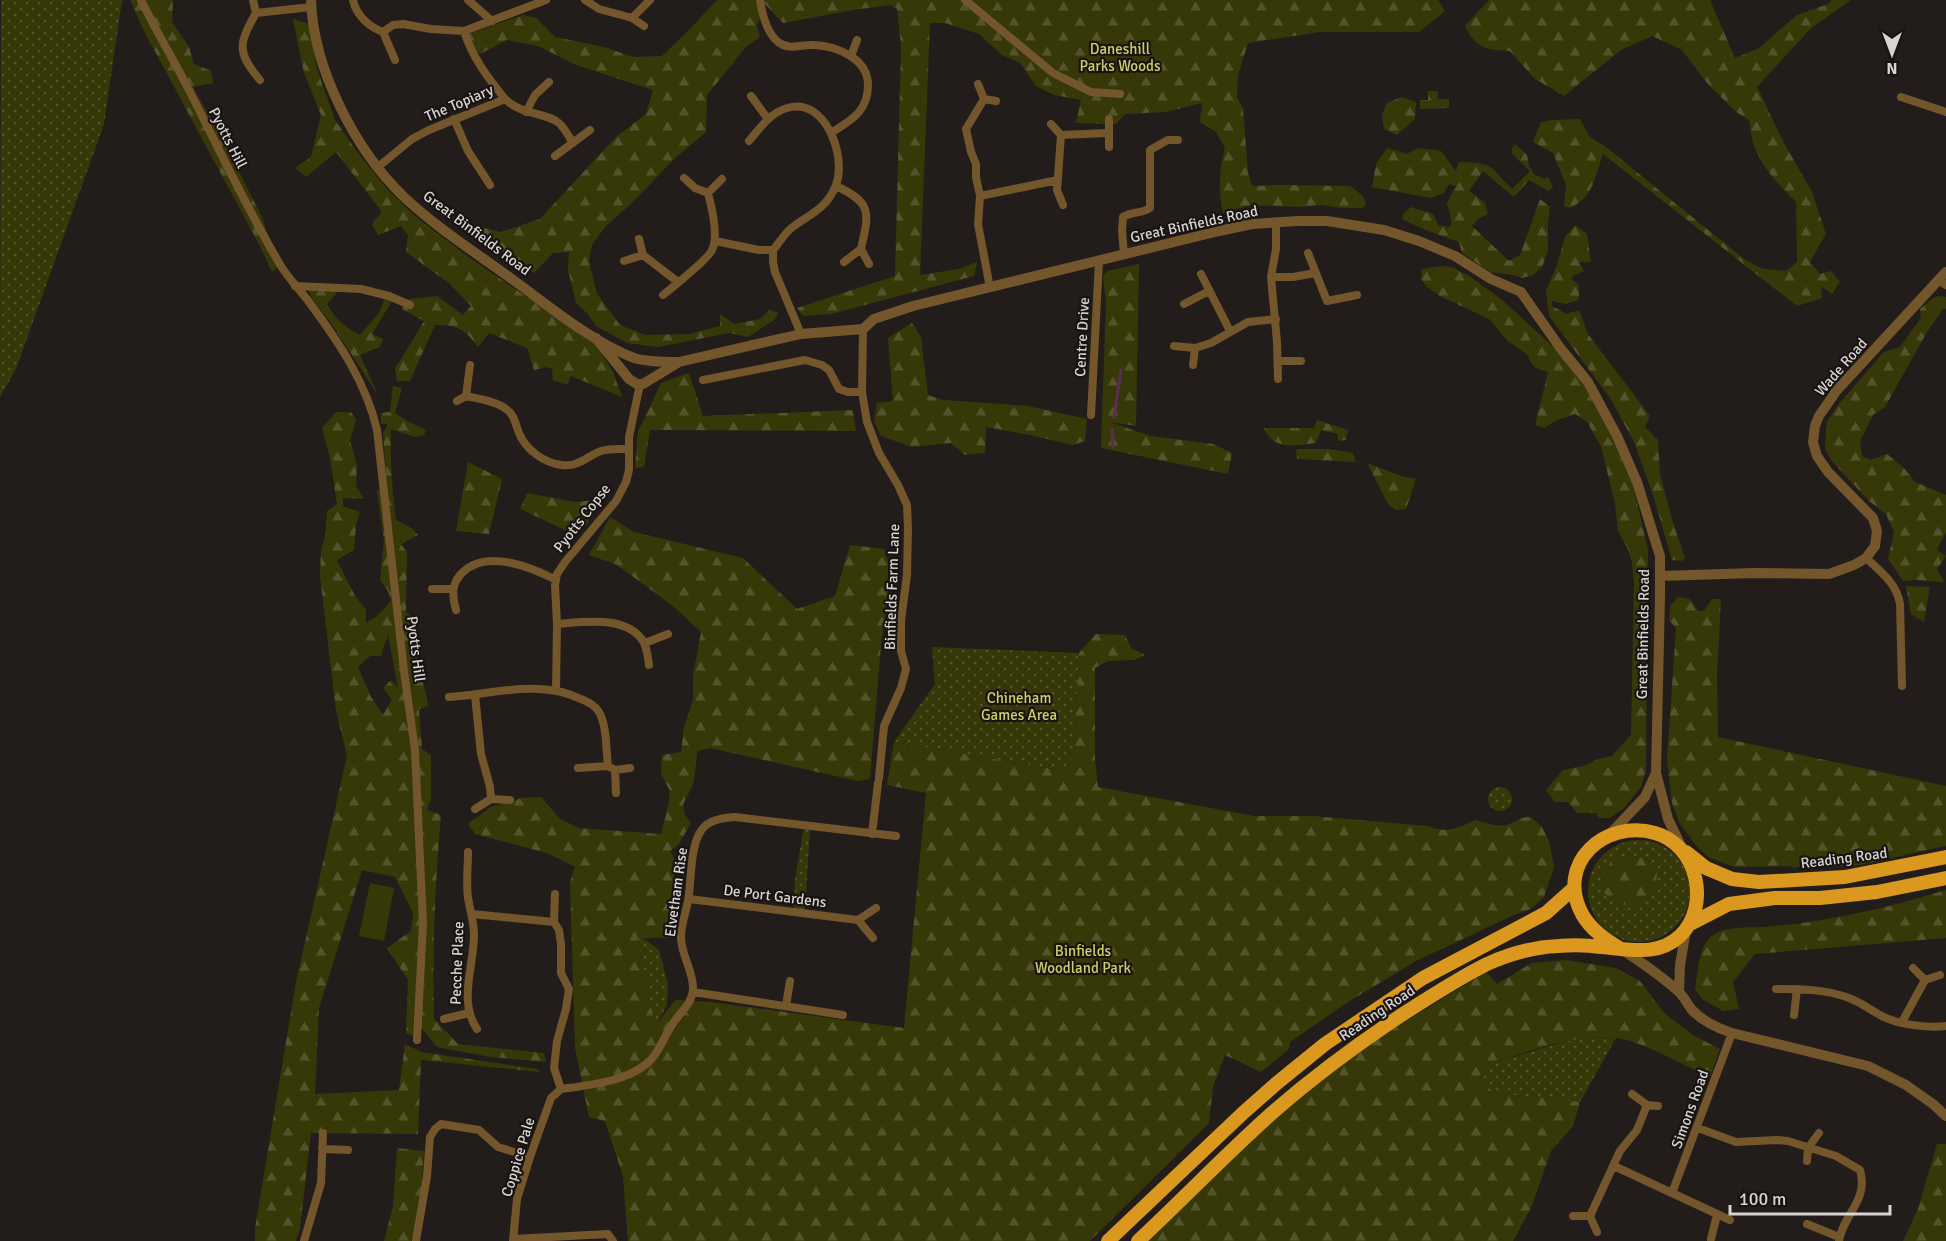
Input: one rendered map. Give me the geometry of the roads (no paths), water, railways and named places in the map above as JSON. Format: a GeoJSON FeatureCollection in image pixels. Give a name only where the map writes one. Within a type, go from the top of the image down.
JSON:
{"type":"FeatureCollection","features":[{"type":"Feature","properties":{"kind":"highway"},"geometry":{"type":"LineString","coordinates":[[1689,926],[1696,901],[1696,884],[1692,867],[1682,849],[1664,836],[1646,831],[1628,831],[1596,842],[1585,853],[1577,871],[1574,888],[1578,904],[1586,920],[1600,936],[1621,949],[1642,951],[1658,949],[1671,943],[1689,926],[1729,904],[1775,898],[1820,898],[1877,892],[1946,878]]}},
{"type":"Feature","properties":{"kind":"highway","name":"Reading Road"},"geometry":{"type":"LineString","coordinates":[[1682,849],[1706,868],[1732,879],[1759,882],[1845,877],[1946,857]]}},
{"type":"Feature","properties":{"kind":"highway","name":"Reading Road"},"geometry":{"type":"LineString","coordinates":[[1108,1241],[1251,1106],[1325,1044],[1423,978],[1546,913],[1574,888]]}},
{"type":"Feature","properties":{"kind":"highway","name":"Reading Road"},"geometry":{"type":"LineString","coordinates":[[1138,1241],[1291,1096],[1355,1046],[1437,992],[1486,965],[1523,952],[1557,946],[1621,949]]}},
{"type":"Feature","properties":{"kind":"street","name":"Pyotts Hill"},"geometry":{"type":"LineString","coordinates":[[141,0],[257,223],[283,268],[344,352],[371,406],[376,430],[415,750],[423,924],[417,1040]]}},
{"type":"Feature","properties":{"kind":"street"},"geometry":{"type":"LineString","coordinates":[[253,0],[256,13],[244,34],[242,43],[243,53],[249,67],[260,80]]}},
{"type":"Feature","properties":{"kind":"street"},"geometry":{"type":"LineString","coordinates":[[353,0],[360,16],[374,28],[383,32],[395,60]]}},
{"type":"Feature","properties":{"kind":"street"},"geometry":{"type":"LineString","coordinates":[[468,0],[492,21]]}},
{"type":"Feature","properties":{"kind":"street"},"geometry":{"type":"LineString","coordinates":[[383,32],[393,25],[403,24],[464,31],[546,0]]}},
{"type":"Feature","properties":{"kind":"street"},"geometry":{"type":"LineString","coordinates":[[585,0],[599,9],[633,18],[644,26]]}},
{"type":"Feature","properties":{"kind":"street"},"geometry":{"type":"LineString","coordinates":[[633,18],[650,0]]}},
{"type":"Feature","properties":{"kind":"street"},"geometry":{"type":"LineString","coordinates":[[760,0],[773,36],[784,45],[823,46],[851,56],[863,68],[868,85],[866,102],[860,114],[831,133]]}},
{"type":"Feature","properties":{"kind":"street"},"geometry":{"type":"LineString","coordinates":[[965,0],[1053,73],[1091,92],[1120,94]]}},
{"type":"Feature","properties":{"kind":"street"},"geometry":{"type":"LineString","coordinates":[[256,13],[311,4]]}},
{"type":"Feature","properties":{"kind":"street","name":"Great Binfields Road"},"geometry":{"type":"LineString","coordinates":[[311,4],[321,60],[335,95],[352,130],[388,181],[404,197],[440,228],[596,338],[642,360],[679,362]]}},
{"type":"Feature","properties":{"kind":"street","name":"The Topiary"},"geometry":{"type":"LineString","coordinates":[[378,167],[412,139],[505,99],[475,59],[464,31]]}},
{"type":"Feature","properties":{"kind":"street"},"geometry":{"type":"LineString","coordinates":[[851,56],[857,40]]}},
{"type":"Feature","properties":{"kind":"street"},"geometry":{"type":"LineString","coordinates":[[526,112],[534,95],[549,82]]}},
{"type":"Feature","properties":{"kind":"street"},"geometry":{"type":"LineString","coordinates":[[978,84],[984,99]]}},
{"type":"Feature","properties":{"kind":"street"},"geometry":{"type":"LineString","coordinates":[[751,96],[768,119]]}},
{"type":"Feature","properties":{"kind":"street"},"geometry":{"type":"LineString","coordinates":[[1900,96],[1946,112]]}},
{"type":"Feature","properties":{"kind":"street"},"geometry":{"type":"LineString","coordinates":[[505,99],[526,112],[560,123],[573,143]]}},
{"type":"Feature","properties":{"kind":"street"},"geometry":{"type":"LineString","coordinates":[[984,99],[996,101]]}},
{"type":"Feature","properties":{"kind":"street"},"geometry":{"type":"LineString","coordinates":[[984,99],[966,129],[976,164],[980,196],[978,224],[990,288]]}},
{"type":"Feature","properties":{"kind":"street"},"geometry":{"type":"LineString","coordinates":[[749,141],[768,119],[783,108],[794,106],[807,108],[820,118],[831,133],[837,147],[840,164],[836,186],[820,209],[793,226],[773,250],[775,272],[801,334]]}},
{"type":"Feature","properties":{"kind":"street"},"geometry":{"type":"LineString","coordinates":[[454,119],[468,151],[490,185]]}},
{"type":"Feature","properties":{"kind":"street"},"geometry":{"type":"LineString","coordinates":[[1109,119],[1109,147]]}},
{"type":"Feature","properties":{"kind":"street"},"geometry":{"type":"LineString","coordinates":[[1051,124],[1061,135],[1057,190],[1063,205]]}},
{"type":"Feature","properties":{"kind":"street"},"geometry":{"type":"LineString","coordinates":[[555,156],[590,130]]}},
{"type":"Feature","properties":{"kind":"street"},"geometry":{"type":"LineString","coordinates":[[1061,135],[1109,133]]}},
{"type":"Feature","properties":{"kind":"street"},"geometry":{"type":"LineString","coordinates":[[1124,254],[1123,217],[1132,212],[1144,212],[1150,208],[1150,150],[1167,140],[1178,140]]}},
{"type":"Feature","properties":{"kind":"street"},"geometry":{"type":"LineString","coordinates":[[684,177],[695,188],[708,194]]}},
{"type":"Feature","properties":{"kind":"street"},"geometry":{"type":"LineString","coordinates":[[708,194],[722,179]]}},
{"type":"Feature","properties":{"kind":"street"},"geometry":{"type":"LineString","coordinates":[[980,196],[1058,180]]}},
{"type":"Feature","properties":{"kind":"street"},"geometry":{"type":"LineString","coordinates":[[836,186],[861,201],[866,210],[867,220],[861,249],[869,264]]}},
{"type":"Feature","properties":{"kind":"street"},"geometry":{"type":"LineString","coordinates":[[663,295],[711,252],[715,241],[708,194]]}},
{"type":"Feature","properties":{"kind":"street","name":"Great Binfields Road"},"geometry":{"type":"LineString","coordinates":[[596,338],[634,381],[647,382],[651,377],[679,362],[801,334],[863,329],[874,319],[913,306],[1252,224],[1327,220],[1384,230],[1455,256],[1491,279],[1521,292],[1561,349],[1588,382],[1617,436],[1636,482],[1660,556],[1656,773],[1668,819],[1682,849]]}},
{"type":"Feature","properties":{"kind":"street"},"geometry":{"type":"LineString","coordinates":[[1276,222],[1276,249],[1271,277],[1276,319],[1278,379]]}},
{"type":"Feature","properties":{"kind":"street"},"geometry":{"type":"LineString","coordinates":[[639,239],[643,255],[678,282]]}},
{"type":"Feature","properties":{"kind":"street"},"geometry":{"type":"LineString","coordinates":[[715,241],[759,250],[773,250]]}},
{"type":"Feature","properties":{"kind":"street"},"geometry":{"type":"LineString","coordinates":[[844,262],[861,249]]}},
{"type":"Feature","properties":{"kind":"street"},"geometry":{"type":"LineString","coordinates":[[1308,253],[1326,301],[1357,295]]}},
{"type":"Feature","properties":{"kind":"street"},"geometry":{"type":"LineString","coordinates":[[624,261],[643,255]]}},
{"type":"Feature","properties":{"kind":"street","name":"Centre Drive"},"geometry":{"type":"LineString","coordinates":[[1091,415],[1099,261]]}},
{"type":"Feature","properties":{"kind":"street"},"geometry":{"type":"LineString","coordinates":[[1271,277],[1293,277],[1315,273]]}},
{"type":"Feature","properties":{"kind":"street"},"geometry":{"type":"LineString","coordinates":[[1202,274],[1230,331]]}},
{"type":"Feature","properties":{"kind":"street","name":"Wade Road"},"geometry":{"type":"LineString","coordinates":[[1866,558],[1875,546],[1877,531],[1873,518],[1828,472],[1817,456],[1813,442],[1815,426],[1819,416],[1837,390],[1943,279]]}},
{"type":"Feature","properties":{"kind":"street"},"geometry":{"type":"LineString","coordinates":[[296,286],[361,289],[389,296],[410,305]]}},
{"type":"Feature","properties":{"kind":"street"},"geometry":{"type":"LineString","coordinates":[[1184,304],[1209,291]]}},
{"type":"Feature","properties":{"kind":"street"},"geometry":{"type":"LineString","coordinates":[[1174,346],[1195,348],[1211,343],[1248,322],[1276,319]]}},
{"type":"Feature","properties":{"kind":"street","name":"Binfields Farm Lane"},"geometry":{"type":"LineString","coordinates":[[863,329],[862,392],[867,422],[879,453],[898,485],[907,506],[908,529],[907,575],[901,621],[901,651],[906,669],[901,688],[884,726],[872,834]]}},
{"type":"Feature","properties":{"kind":"street"},"geometry":{"type":"LineString","coordinates":[[1193,365],[1195,348]]}},
{"type":"Feature","properties":{"kind":"street"},"geometry":{"type":"LineString","coordinates":[[634,381],[627,367],[642,360],[652,369],[651,377]]}},
{"type":"Feature","properties":{"kind":"street"},"geometry":{"type":"LineString","coordinates":[[703,380],[805,360],[822,365],[829,370],[839,389],[848,392],[862,392]]}},
{"type":"Feature","properties":{"kind":"street"},"geometry":{"type":"LineString","coordinates":[[1278,361],[1301,361]]}},
{"type":"Feature","properties":{"kind":"street"},"geometry":{"type":"LineString","coordinates":[[466,396],[470,366]]}},
{"type":"Feature","properties":{"kind":"street","name":"Pyotts Copse"},"geometry":{"type":"LineString","coordinates":[[556,580],[565,562],[616,501],[626,483],[629,470],[629,437],[637,401],[634,381]]}},
{"type":"Feature","properties":{"kind":"street"},"geometry":{"type":"LineString","coordinates":[[456,402],[466,396],[496,403],[506,409],[514,418],[522,440],[542,460],[575,465],[600,452],[629,449]]}},
{"type":"Feature","properties":{"kind":"street"},"geometry":{"type":"LineString","coordinates":[[1660,576],[1829,573],[1854,565],[1866,558],[1889,579],[1898,592],[1902,686]]}},
{"type":"Feature","properties":{"kind":"street"},"geometry":{"type":"LineString","coordinates":[[456,610],[453,589],[456,579],[475,563],[501,562],[524,567],[556,580],[556,690]]}},
{"type":"Feature","properties":{"kind":"street"},"geometry":{"type":"LineString","coordinates":[[432,589],[453,589]]}},
{"type":"Feature","properties":{"kind":"street"},"geometry":{"type":"LineString","coordinates":[[557,624],[610,622],[621,626],[639,636],[645,643],[650,664]]}},
{"type":"Feature","properties":{"kind":"street"},"geometry":{"type":"LineString","coordinates":[[645,643],[668,634]]}},
{"type":"Feature","properties":{"kind":"street"},"geometry":{"type":"LineString","coordinates":[[449,697],[514,689],[556,690],[574,695],[592,704],[599,711],[616,793]]}},
{"type":"Feature","properties":{"kind":"street"},"geometry":{"type":"LineString","coordinates":[[475,695],[481,754],[491,799]]}},
{"type":"Feature","properties":{"kind":"street"},"geometry":{"type":"LineString","coordinates":[[578,768],[630,768]]}},
{"type":"Feature","properties":{"kind":"street","name":"Great Binfields Road"},"geometry":{"type":"LineString","coordinates":[[1608,836],[1646,797],[1656,773]]}},
{"type":"Feature","properties":{"kind":"street"},"geometry":{"type":"LineString","coordinates":[[475,809],[491,799],[510,800]]}},
{"type":"Feature","properties":{"kind":"street","name":"Elvetham Rise"},"geometry":{"type":"LineString","coordinates":[[693,992],[692,975],[682,949],[681,935],[694,851],[704,826],[716,820],[735,817],[896,836]]}},
{"type":"Feature","properties":{"kind":"street","name":"Pecche Place"},"geometry":{"type":"LineString","coordinates":[[468,852],[468,897],[472,914],[474,953],[469,980],[468,1005],[471,1020],[477,1029]]}},
{"type":"Feature","properties":{"kind":"street"},"geometry":{"type":"LineString","coordinates":[[555,894],[554,922],[559,930],[561,944],[561,973],[569,989],[557,1041],[554,1068],[561,1089],[623,1077],[645,1065],[653,1057],[672,1024],[687,1006],[693,992],[843,1015]]}},
{"type":"Feature","properties":{"kind":"street","name":"De Port Gardens"},"geometry":{"type":"LineString","coordinates":[[688,899],[858,920]]}},
{"type":"Feature","properties":{"kind":"street"},"geometry":{"type":"LineString","coordinates":[[873,938],[858,920],[876,908]]}},
{"type":"Feature","properties":{"kind":"street","name":"Pecche Place"},"geometry":{"type":"LineString","coordinates":[[472,914],[554,922]]}},
{"type":"Feature","properties":{"kind":"street"},"geometry":{"type":"LineString","coordinates":[[1680,992],[1680,965],[1689,926]]}},
{"type":"Feature","properties":{"kind":"street","name":"Reading Road"},"geometry":{"type":"LineString","coordinates":[[1621,949],[1655,971],[1680,992],[1693,1011],[1710,1025],[1732,1033],[1868,1066],[1906,1085],[1946,1116]]}},
{"type":"Feature","properties":{"kind":"street"},"geometry":{"type":"LineString","coordinates":[[1913,968],[1925,980]]}},
{"type":"Feature","properties":{"kind":"street"},"geometry":{"type":"LineString","coordinates":[[1902,1022],[1925,980],[1940,975]]}},
{"type":"Feature","properties":{"kind":"street"},"geometry":{"type":"LineString","coordinates":[[786,1006],[790,981]]}},
{"type":"Feature","properties":{"kind":"street"},"geometry":{"type":"LineString","coordinates":[[1776,989],[1814,989],[1833,993],[1852,999],[1888,1019],[1922,1027],[1946,1026]]}},
{"type":"Feature","properties":{"kind":"street"},"geometry":{"type":"LineString","coordinates":[[1794,1014],[1797,989]]}},
{"type":"Feature","properties":{"kind":"street","name":"Pecche Place"},"geometry":{"type":"LineString","coordinates":[[444,1019],[470,1013]]}},
{"type":"Feature","properties":{"kind":"street","name":"Simons Road"},"geometry":{"type":"LineString","coordinates":[[1670,1192],[1698,1128],[1732,1033]]}},
{"type":"Feature","properties":{"kind":"street","name":"Coppice Pale"},"geometry":{"type":"LineString","coordinates":[[561,1089],[551,1098],[530,1157],[517,1199],[513,1240],[573,1239],[608,1234],[613,1241]]}},
{"type":"Feature","properties":{"kind":"street"},"geometry":{"type":"LineString","coordinates":[[1632,1094],[1647,1105],[1658,1106]]}},
{"type":"Feature","properties":{"kind":"street"},"geometry":{"type":"LineString","coordinates":[[1597,1232],[1590,1216],[1620,1151],[1637,1130],[1647,1105]]}},
{"type":"Feature","properties":{"kind":"street"},"geometry":{"type":"LineString","coordinates":[[416,1241],[427,1176],[429,1138],[441,1124],[479,1130],[498,1147],[530,1157]]}},
{"type":"Feature","properties":{"kind":"street"},"geometry":{"type":"LineString","coordinates":[[1698,1128],[1736,1142],[1788,1141],[1836,1156],[1860,1170],[1863,1182],[1861,1193],[1839,1239],[1807,1224]]}},
{"type":"Feature","properties":{"kind":"street"},"geometry":{"type":"LineString","coordinates":[[304,1241],[321,1183],[323,1133]]}},
{"type":"Feature","properties":{"kind":"street"},"geometry":{"type":"LineString","coordinates":[[1807,1161],[1808,1148],[1819,1133]]}},
{"type":"Feature","properties":{"kind":"street"},"geometry":{"type":"LineString","coordinates":[[322,1149],[348,1150]]}},
{"type":"Feature","properties":{"kind":"street"},"geometry":{"type":"LineString","coordinates":[[1614,1166],[1730,1220]]}},
{"type":"Feature","properties":{"kind":"street"},"geometry":{"type":"LineString","coordinates":[[1711,1239],[1717,1215]]}},
{"type":"Feature","properties":{"kind":"street"},"geometry":{"type":"LineString","coordinates":[[1573,1216],[1590,1216]]}},
{"type":"Feature","properties":{"kind":"waterway"},"geometry":{"type":"LineString","coordinates":[[1114,417],[1121,370]]}},
{"type":"Feature","properties":{"kind":"waterway"},"geometry":{"type":"LineString","coordinates":[[1112,429],[1113,447]]}},
{"type":"Feature","properties":{"kind":"park label","name":"Daneshill Parks Woods"},"geometry":{"type":"Point","coordinates":[1120,58]}},
{"type":"Feature","properties":{"kind":"park label","name":"Chineham Games Area"},"geometry":{"type":"Point","coordinates":[1019,706]}},
{"type":"Feature","properties":{"kind":"park label","name":"Binfields Woodland Park"},"geometry":{"type":"Point","coordinates":[1083,960]}}]}
